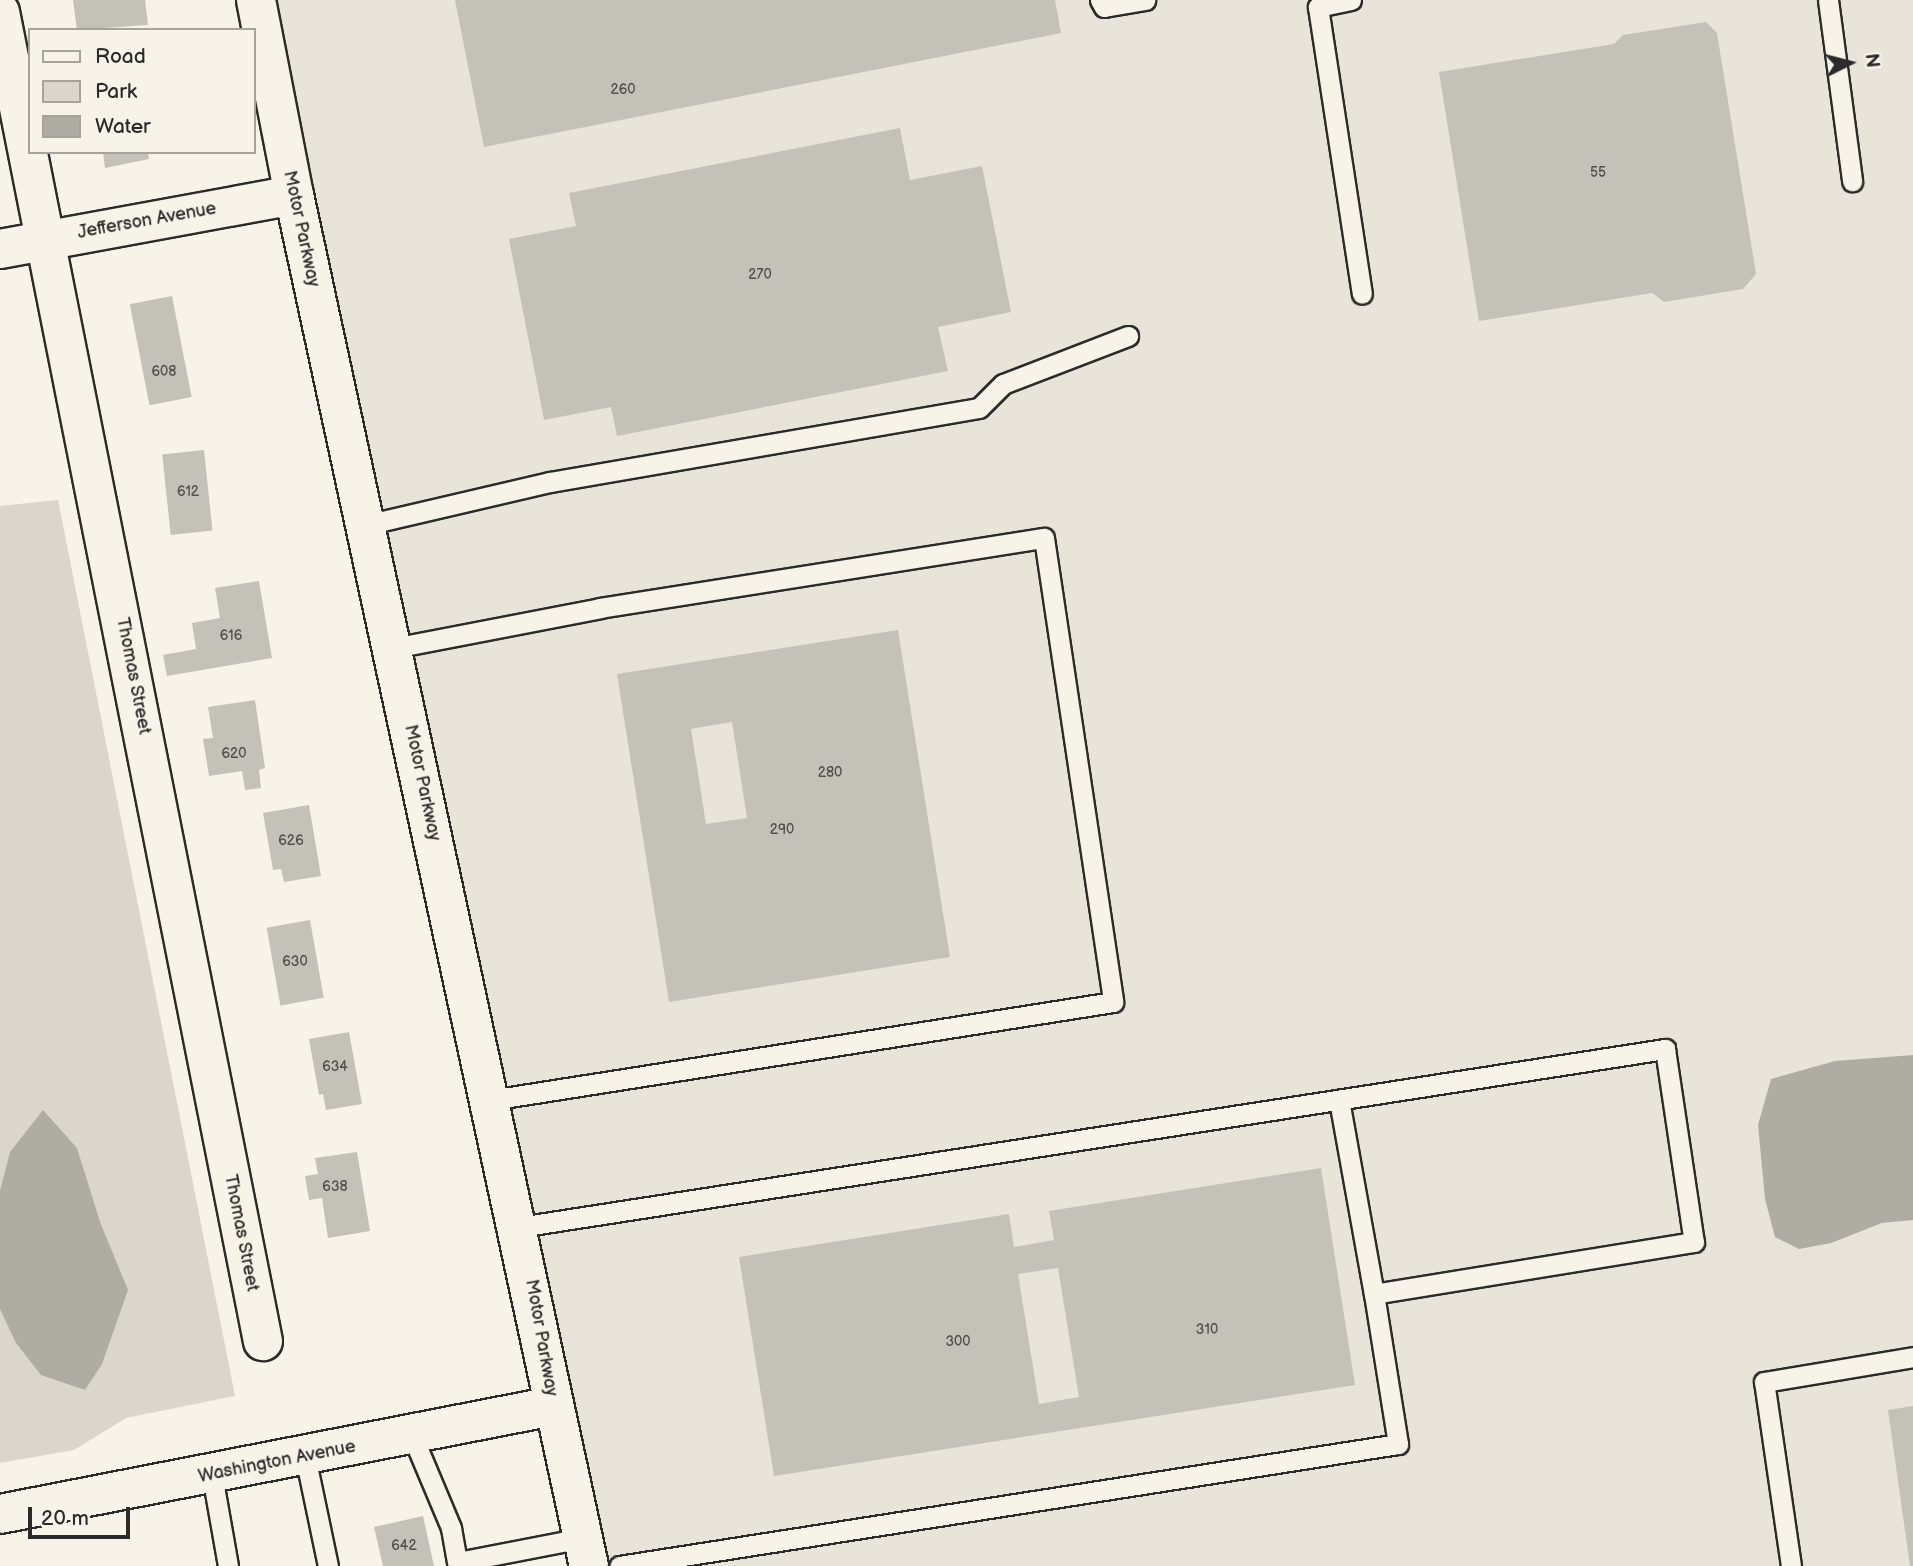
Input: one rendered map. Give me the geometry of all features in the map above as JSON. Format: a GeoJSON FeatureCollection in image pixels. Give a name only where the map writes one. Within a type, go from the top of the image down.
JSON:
{"type":"FeatureCollection","features":[{"type":"Feature","properties":{"kind":"street","name":"Motor Parkway"},"geometry":{"type":"LineString","coordinates":[[256,0],[294,195],[519,1227],[553,1406],[586,1552]]}},
{"type":"Feature","properties":{"kind":"street","name":"Thomas Street"},"geometry":{"type":"LineString","coordinates":[[0,12],[28,144]]}},
{"type":"Feature","properties":{"kind":"street","name":"Thomas Street"},"geometry":{"type":"LineString","coordinates":[[30,154],[262,1341]]}},
{"type":"Feature","properties":{"kind":"street","name":"Jefferson Avenue"},"geometry":{"type":"LineString","coordinates":[[0,249],[294,195]]}},
{"type":"Feature","properties":{"kind":"street","name":"Washington Avenue"},"geometry":{"type":"LineString","coordinates":[[0,1514],[212,1475],[553,1406]]}},
{"type":"Feature","properties":{"kind":"lane"},"geometry":{"type":"LineString","coordinates":[[1100,0],[1104,6],[1145,0]]}},
{"type":"Feature","properties":{"kind":"lane"},"geometry":{"type":"LineString","coordinates":[[1351,0],[1318,7],[1362,293]]}},
{"type":"Feature","properties":{"kind":"lane"},"geometry":{"type":"LineString","coordinates":[[1828,0],[1852,181]]}},
{"type":"Feature","properties":{"kind":"lane"},"geometry":{"type":"LineString","coordinates":[[365,525],[550,482],[979,408],[1003,384],[1128,336]]}},
{"type":"Feature","properties":{"kind":"lane"},"geometry":{"type":"LineString","coordinates":[[393,648],[600,608],[1044,538],[1113,1002],[491,1100]]}},
{"type":"Feature","properties":{"kind":"lane"},"geometry":{"type":"LineString","coordinates":[[519,1227],[1665,1049],[1694,1242],[1374,1294]]}},
{"type":"Feature","properties":{"kind":"lane"},"geometry":{"type":"LineString","coordinates":[[620,1566],[1398,1444],[1339,1100]]}},
{"type":"Feature","properties":{"kind":"lane"},"geometry":{"type":"LineString","coordinates":[[1790,1566],[1764,1382],[1913,1357]]}},
{"type":"Feature","properties":{"kind":"lane"},"geometry":{"type":"LineString","coordinates":[[412,1434],[451,1528],[458,1564],[586,1552]]}},
{"type":"Feature","properties":{"kind":"lane"},"geometry":{"type":"LineString","coordinates":[[305,1456],[328,1566]]}},
{"type":"Feature","properties":{"kind":"lane"},"geometry":{"type":"LineString","coordinates":[[212,1475],[228,1566]]}},
{"type":"Feature","properties":{"kind":"shaded area"},"geometry":{"type":"Polygon","coordinates":[[[260,0],[1913,0],[1913,1566],[586,1566],[260,0]]]}},
{"type":"Feature","properties":{"kind":"green space"},"geometry":{"type":"Polygon","coordinates":[[[58,500],[235,1396],[126,1418],[74,1450],[0,1463],[0,506],[58,500]]]}},
{"type":"Feature","properties":{"kind":"water"},"geometry":{"type":"Polygon","coordinates":[[[1913,1055],[1913,1220],[1882,1223],[1831,1243],[1799,1249],[1775,1237],[1765,1199],[1758,1125],[1771,1079],[1835,1061],[1913,1055]]]}},
{"type":"Feature","properties":{"kind":"water"},"geometry":{"type":"Polygon","coordinates":[[[43,1110],[77,1148],[100,1222],[128,1290],[102,1364],[85,1390],[41,1375],[16,1343],[0,1309],[0,1191],[10,1152],[43,1110]]]}},
{"type":"Feature","properties":{"kind":"building"},"geometry":{"type":"Polygon","coordinates":[[[73,0],[145,0],[148,25],[77,28],[73,0]]]}},
{"type":"Feature","properties":{"kind":"building"},"geometry":{"type":"Polygon","coordinates":[[[455,0],[1055,0],[1061,33],[484,147],[455,0]]]}},
{"type":"Feature","properties":{"kind":"building"},"geometry":{"type":"Polygon","coordinates":[[[1706,22],[1717,33],[1756,274],[1743,289],[1664,302],[1652,293],[1479,321],[1439,72],[1614,44],[1623,35],[1706,22]]]}},
{"type":"Feature","properties":{"kind":"building"},"geometry":{"type":"Polygon","coordinates":[[[900,128],[910,180],[982,166],[1011,312],[938,327],[948,371],[617,436],[611,407],[544,420],[509,239],[576,226],[569,193],[900,128]]]}},
{"type":"Feature","properties":{"kind":"building"},"geometry":{"type":"Polygon","coordinates":[[[103,154],[148,154],[149,159],[105,168],[103,154]]]}},
{"type":"Feature","properties":{"kind":"building"},"geometry":{"type":"Polygon","coordinates":[[[172,296],[192,397],[149,405],[130,304],[172,296]]]}},
{"type":"Feature","properties":{"kind":"building"},"geometry":{"type":"Polygon","coordinates":[[[204,450],[212,531],[171,535],[162,454],[204,450]]]}},
{"type":"Feature","properties":{"kind":"building"},"geometry":{"type":"Polygon","coordinates":[[[259,581],[272,658],[167,676],[163,655],[196,649],[192,623],[220,618],[215,588],[259,581]]]}},
{"type":"Feature","properties":{"kind":"building"},"geometry":{"type":"Polygon","coordinates":[[[898,630],[950,957],[669,1002],[617,674],[898,630]],[[732,722],[691,729],[706,824],[747,818],[732,722]]]}},
{"type":"Feature","properties":{"kind":"building"},"geometry":{"type":"Polygon","coordinates":[[[255,700],[265,768],[259,770],[261,788],[245,790],[242,771],[209,776],[203,739],[213,738],[208,707],[255,700]]]}},
{"type":"Feature","properties":{"kind":"building"},"geometry":{"type":"Polygon","coordinates":[[[309,805],[321,876],[284,882],[281,869],[273,870],[263,813],[309,805]]]}},
{"type":"Feature","properties":{"kind":"building"},"geometry":{"type":"Polygon","coordinates":[[[310,920],[324,998],[280,1005],[267,928],[310,920]]]}},
{"type":"Feature","properties":{"kind":"building"},"geometry":{"type":"Polygon","coordinates":[[[349,1032],[362,1104],[326,1110],[323,1094],[319,1095],[309,1039],[349,1032]]]}},
{"type":"Feature","properties":{"kind":"building"},"geometry":{"type":"Polygon","coordinates":[[[357,1152],[370,1231],[328,1238],[322,1198],[309,1200],[305,1176],[318,1174],[315,1158],[357,1152]]]}},
{"type":"Feature","properties":{"kind":"building"},"geometry":{"type":"Polygon","coordinates":[[[1321,1168],[1355,1385],[774,1476],[739,1257],[1009,1214],[1014,1247],[1054,1240],[1049,1211],[1321,1168]],[[1058,1268],[1018,1274],[1039,1404],[1079,1397],[1058,1268]]]}},
{"type":"Feature","properties":{"kind":"building"},"geometry":{"type":"Polygon","coordinates":[[[1913,1406],[1913,1566],[1910,1566],[1888,1410],[1913,1406]]]}},
{"type":"Feature","properties":{"kind":"building"},"geometry":{"type":"Polygon","coordinates":[[[423,1516],[434,1566],[383,1566],[374,1527],[423,1516]]]}}]}
